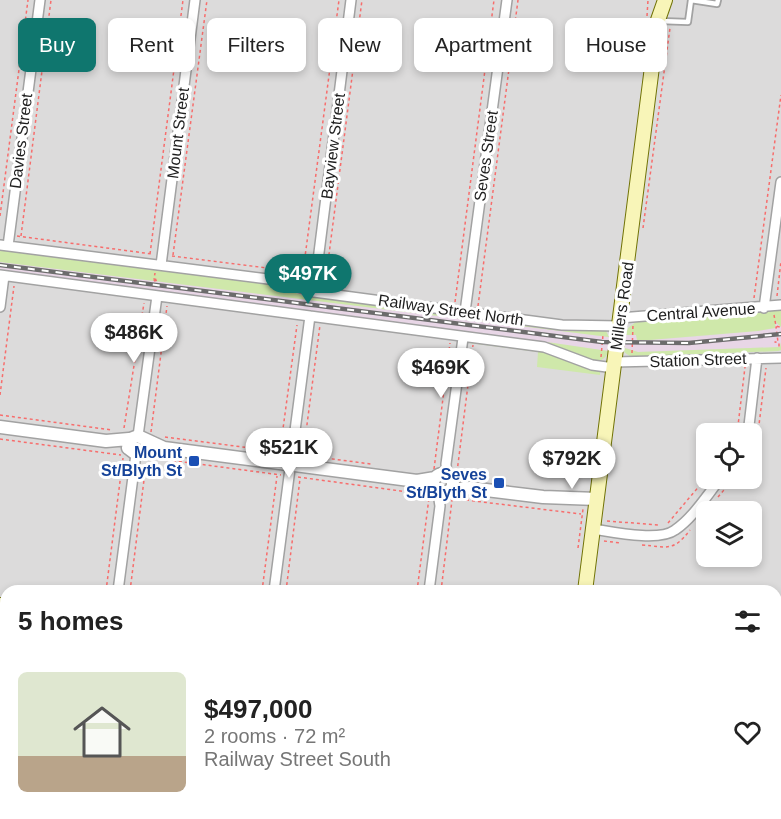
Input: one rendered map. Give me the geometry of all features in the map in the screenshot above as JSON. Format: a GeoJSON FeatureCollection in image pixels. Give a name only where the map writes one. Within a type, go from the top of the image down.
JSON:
{"type":"FeatureCollection","features":[{"type":"Feature","properties":{"kind":"main road","name":"Millers Road"},"geometry":{"type":"LineString","coordinates":[[656,0],[662,18]]}},
{"type":"Feature","properties":{"kind":"main road","name":"Millers Road"},"geometry":{"type":"LineString","coordinates":[[664,18],[665,0]]}},
{"type":"Feature","properties":{"kind":"main road","name":"Millers Road"},"geometry":{"type":"LineString","coordinates":[[586,585],[593,529],[592,508],[657,72]]}},
{"type":"Feature","properties":{"kind":"street","name":"Davies Street"},"geometry":{"type":"LineString","coordinates":[[4,246],[39,0]]}},
{"type":"Feature","properties":{"kind":"street","name":"Mount Street"},"geometry":{"type":"LineString","coordinates":[[155,265],[195,0]]}},
{"type":"Feature","properties":{"kind":"street","name":"Bayview Street"},"geometry":{"type":"LineString","coordinates":[[314,292],[351,0]]}},
{"type":"Feature","properties":{"kind":"street","name":"Seves Street"},"geometry":{"type":"LineString","coordinates":[[465,312],[507,0]]}},
{"type":"Feature","properties":{"kind":"street"},"geometry":{"type":"LineString","coordinates":[[774,305],[781,182]]}},
{"type":"Feature","properties":{"kind":"street","name":"Railway Street North"},"geometry":{"type":"LineString","coordinates":[[4,246],[276,280],[314,292],[562,325],[619,322]]}},
{"type":"Feature","properties":{"kind":"street"},"geometry":{"type":"LineString","coordinates":[[0,307],[2,278]]}},
{"type":"Feature","properties":{"kind":"street","name":"Station Street"},"geometry":{"type":"LineString","coordinates":[[2,278],[310,316],[551,349],[592,365],[757,358],[780,353]]}},
{"type":"Feature","properties":{"kind":"street"},"geometry":{"type":"LineString","coordinates":[[119,585],[155,296]]}},
{"type":"Feature","properties":{"kind":"street","name":"Central Avenue"},"geometry":{"type":"LineString","coordinates":[[619,322],[774,305]]}},
{"type":"Feature","properties":{"kind":"street"},"geometry":{"type":"LineString","coordinates":[[275,585],[310,316]]}},
{"type":"Feature","properties":{"kind":"street"},"geometry":{"type":"LineString","coordinates":[[430,585],[441,484],[463,338]]}},
{"type":"Feature","properties":{"kind":"street"},"geometry":{"type":"LineString","coordinates":[[749,423],[757,358]]}},
{"type":"Feature","properties":{"kind":"street"},"geometry":{"type":"LineString","coordinates":[[0,427],[109,435],[138,444],[164,448],[543,497],[592,508]]}},
{"type":"Feature","properties":{"kind":"street"},"geometry":{"type":"LineString","coordinates":[[593,529],[655,536],[669,534],[680,526],[712,489]]}},
{"type":"Feature","properties":{"kind":"lane"},"geometry":{"type":"LineString","coordinates":[[667,24],[688,22],[691,0],[718,2]]}},
{"type":"Feature","properties":{"kind":"path"},"geometry":{"type":"LineString","coordinates":[[0,216],[28,0]]}},
{"type":"Feature","properties":{"kind":"path"},"geometry":{"type":"LineString","coordinates":[[21,237],[51,0]]}},
{"type":"Feature","properties":{"kind":"path"},"geometry":{"type":"LineString","coordinates":[[155,296],[149,289],[153,289],[154,281],[158,282],[154,279],[155,265],[183,0]]}},
{"type":"Feature","properties":{"kind":"path"},"geometry":{"type":"LineString","coordinates":[[173,256],[207,0]]}},
{"type":"Feature","properties":{"kind":"path"},"geometry":{"type":"LineString","coordinates":[[303,273],[339,0]]}},
{"type":"Feature","properties":{"kind":"path"},"geometry":{"type":"LineString","coordinates":[[325,286],[362,0]]}},
{"type":"Feature","properties":{"kind":"path"},"geometry":{"type":"LineString","coordinates":[[454,306],[494,0]]}},
{"type":"Feature","properties":{"kind":"path"},"geometry":{"type":"LineString","coordinates":[[478,309],[518,0]]}},
{"type":"Feature","properties":{"kind":"path"},"geometry":{"type":"LineString","coordinates":[[644,227],[659,72]]}},
{"type":"Feature","properties":{"kind":"path"},"geometry":{"type":"LineString","coordinates":[[754,302],[781,95]]}},
{"type":"Feature","properties":{"kind":"path"},"geometry":{"type":"LineString","coordinates":[[780,353],[778,343],[775,342],[778,342],[776,327],[780,327],[776,326],[774,305],[781,261]]}},
{"type":"Feature","properties":{"kind":"path"},"geometry":{"type":"LineString","coordinates":[[0,395],[14,285],[2,278]]}},
{"type":"Feature","properties":{"kind":"path"},"geometry":{"type":"LineString","coordinates":[[130,585],[144,302]]}},
{"type":"Feature","properties":{"kind":"path"},"geometry":{"type":"LineString","coordinates":[[138,444],[167,305]]}},
{"type":"Feature","properties":{"kind":"path"},"geometry":{"type":"LineString","coordinates":[[280,452],[297,322]]}},
{"type":"Feature","properties":{"kind":"path"},"geometry":{"type":"LineString","coordinates":[[303,455],[320,324]]}},
{"type":"Feature","properties":{"kind":"path"},"geometry":{"type":"LineString","coordinates":[[441,484],[450,342]]}},
{"type":"Feature","properties":{"kind":"path"},"geometry":{"type":"LineString","coordinates":[[418,585],[473,345]]}},
{"type":"Feature","properties":{"kind":"path"},"geometry":{"type":"LineString","coordinates":[[738,423],[745,366]]}},
{"type":"Feature","properties":{"kind":"path"},"geometry":{"type":"LineString","coordinates":[[759,423],[766,366]]}},
{"type":"Feature","properties":{"kind":"path"},"geometry":{"type":"LineString","coordinates":[[0,415],[109,435]]}},
{"type":"Feature","properties":{"kind":"path"},"geometry":{"type":"LineString","coordinates":[[0,439],[123,457],[107,585]]}},
{"type":"Feature","properties":{"kind":"path"},"geometry":{"type":"LineString","coordinates":[[263,585],[277,475]]}},
{"type":"Feature","properties":{"kind":"path"},"geometry":{"type":"LineString","coordinates":[[287,585],[301,478]]}},
{"type":"Feature","properties":{"kind":"path"},"geometry":{"type":"LineString","coordinates":[[605,520],[666,526],[697,489]]}},
{"type":"Feature","properties":{"kind":"path"},"geometry":{"type":"LineString","coordinates":[[442,585],[452,500],[592,508]]}},
{"type":"Feature","properties":{"kind":"shaded area"},"geometry":{"type":"Polygon","coordinates":[[[0,0],[781,0],[781,585],[0,585],[0,0]]]}},
{"type":"Feature","properties":{"kind":"shaded area"},"geometry":{"type":"Polygon","coordinates":[[[0,262],[609,337],[608,351],[0,271],[0,262]]]}},
{"type":"Feature","properties":{"kind":"shaded area"},"geometry":{"type":"Polygon","coordinates":[[[774,322],[781,327],[781,347],[638,352],[625,348],[626,335],[636,335],[637,339],[649,340],[714,335],[775,328],[774,322]]]}},
{"type":"Feature","properties":{"kind":"green space"},"geometry":{"type":"Polygon","coordinates":[[[0,249],[261,282],[305,296],[566,329],[605,329],[609,337],[0,262],[0,249]]]}},
{"type":"Feature","properties":{"kind":"green space"},"geometry":{"type":"Polygon","coordinates":[[[781,310],[781,327],[776,322],[775,328],[758,331],[649,340],[637,340],[636,335],[626,335],[628,328],[636,322],[781,310]]]}},
{"type":"Feature","properties":{"kind":"green space"},"geometry":{"type":"Polygon","coordinates":[[[474,341],[540,350],[600,371],[600,375],[537,367],[538,352],[469,343],[474,341]]]}},
{"type":"Feature","properties":{"kind":"green space"},"geometry":{"type":"Polygon","coordinates":[[[547,342],[608,351],[604,358],[590,361],[571,355],[547,342]]]}},
{"type":"Feature","properties":{"kind":"green space"},"geometry":{"type":"Polygon","coordinates":[[[781,342],[781,350],[778,351],[631,357],[624,352],[625,348],[638,352],[780,347],[781,342]]]}},
{"type":"Feature","properties":{"kind":"railway"},"geometry":{"type":"LineString","coordinates":[[0,265],[602,342],[689,343],[781,334]]}},
{"type":"Feature","properties":{"kind":"place","name":"Mount St/Blyth St"},"geometry":{"type":"Point","coordinates":[194,461]}},
{"type":"Feature","properties":{"kind":"place","name":"Seves St/Blyth St"},"geometry":{"type":"Point","coordinates":[499,483]}}]}
